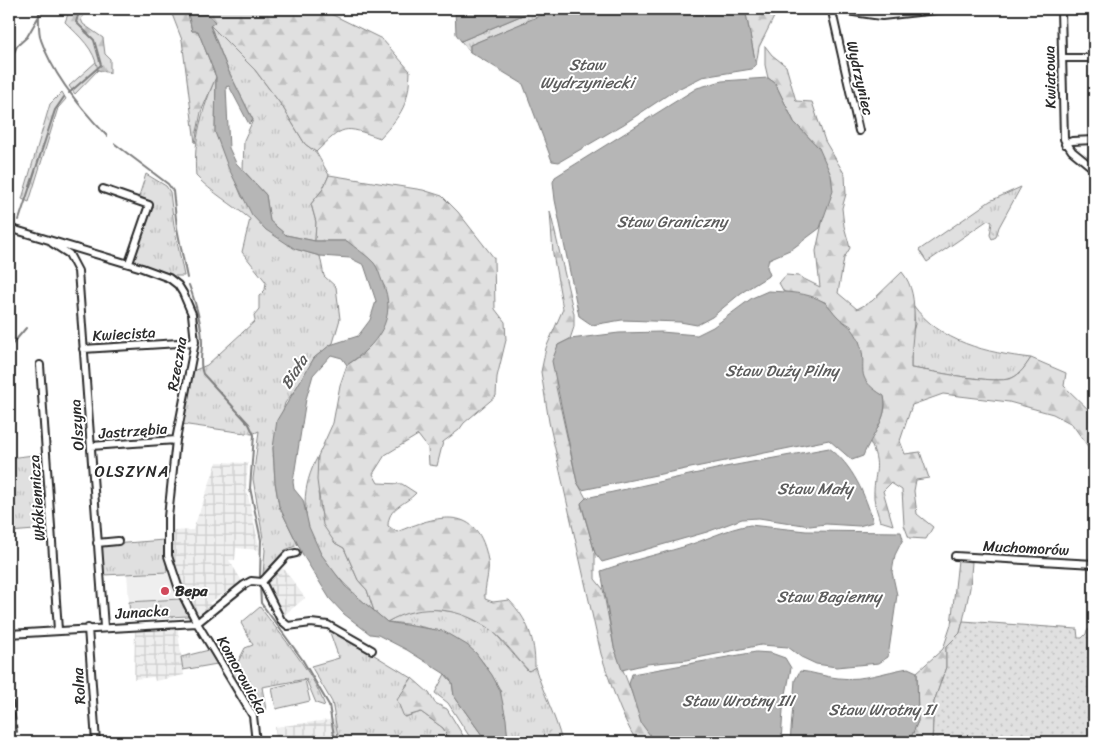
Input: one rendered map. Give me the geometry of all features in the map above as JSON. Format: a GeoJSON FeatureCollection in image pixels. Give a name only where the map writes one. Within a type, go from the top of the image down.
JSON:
{"type":"FeatureCollection","features":[{"type":"Feature","properties":{"kind":"street","name":"Wydrzyniec"},"geometry":{"type":"LineString","coordinates":[[859,131],[833,16],[835,11],[874,12],[945,9]]}},
{"type":"Feature","properties":{"kind":"street","name":"Kwiatowa"},"geometry":{"type":"LineString","coordinates":[[1060,9],[1065,144]]}},
{"type":"Feature","properties":{"kind":"street"},"geometry":{"type":"LineString","coordinates":[[1062,58],[1094,58]]}},
{"type":"Feature","properties":{"kind":"street"},"geometry":{"type":"LineString","coordinates":[[1094,140],[1072,141],[1065,144],[1094,168]]}},
{"type":"Feature","properties":{"kind":"street"},"geometry":{"type":"LineString","coordinates":[[103,189],[149,205],[129,263]]}},
{"type":"Feature","properties":{"kind":"street","name":"Rzeczna"},"geometry":{"type":"LineString","coordinates":[[9,228],[129,263],[169,278],[178,285],[192,314],[195,342],[176,440],[168,517],[168,556],[178,586],[197,623]]}},
{"type":"Feature","properties":{"kind":"street","name":"Olszyna"},"geometry":{"type":"LineString","coordinates":[[44,239],[69,254],[78,271],[104,627]]}},
{"type":"Feature","properties":{"kind":"street","name":"Kwiecista"},"geometry":{"type":"LineString","coordinates":[[83,349],[195,342]]}},
{"type":"Feature","properties":{"kind":"street","name":"Włókiennicza"},"geometry":{"type":"LineString","coordinates":[[40,366],[58,630]]}},
{"type":"Feature","properties":{"kind":"street","name":"Jastrzębia"},"geometry":{"type":"LineString","coordinates":[[91,446],[176,440]]}},
{"type":"Feature","properties":{"kind":"street"},"geometry":{"type":"LineString","coordinates":[[97,543],[118,541]]}},
{"type":"Feature","properties":{"kind":"street"},"geometry":{"type":"LineString","coordinates":[[262,582],[287,555],[296,554]]}},
{"type":"Feature","properties":{"kind":"street","name":"Muchomorów"},"geometry":{"type":"LineString","coordinates":[[956,556],[1094,564]]}},
{"type":"Feature","properties":{"kind":"street"},"geometry":{"type":"LineString","coordinates":[[197,623],[244,585],[251,581],[262,582]]}},
{"type":"Feature","properties":{"kind":"street"},"geometry":{"type":"LineString","coordinates":[[262,582],[281,620],[288,626],[311,623],[328,625],[372,650]]}},
{"type":"Feature","properties":{"kind":"street","name":"Junacka"},"geometry":{"type":"LineString","coordinates":[[9,634],[197,623]]}},
{"type":"Feature","properties":{"kind":"street","name":"Komorowicka"},"geometry":{"type":"LineString","coordinates":[[197,623],[253,716],[256,742]]}},
{"type":"Feature","properties":{"kind":"street","name":"Rolna"},"geometry":{"type":"LineString","coordinates":[[88,628],[96,742]]}},
{"type":"Feature","properties":{"kind":"shaded area"},"geometry":{"type":"Polygon","coordinates":[[[217,462],[248,463],[246,487],[260,550],[236,548],[235,560],[229,560],[242,581],[240,585],[231,593],[229,590],[209,603],[213,608],[197,617],[175,572],[170,556],[170,531],[193,530],[217,462]]]}},
{"type":"Feature","properties":{"kind":"shaded area"},"geometry":{"type":"Polygon","coordinates":[[[279,567],[285,570],[305,598],[283,616],[279,612],[266,581],[279,567]]]}},
{"type":"Feature","properties":{"kind":"shaded area"},"geometry":{"type":"Polygon","coordinates":[[[167,572],[180,599],[129,602],[127,573],[167,572]]]}},
{"type":"Feature","properties":{"kind":"shaded area"},"geometry":{"type":"Polygon","coordinates":[[[177,625],[184,675],[155,681],[154,677],[134,679],[135,630],[177,625]]]}},
{"type":"Feature","properties":{"kind":"shaded area"},"geometry":{"type":"Polygon","coordinates":[[[336,719],[339,742],[276,742],[275,727],[336,719]]]}},
{"type":"Feature","properties":{"kind":"green space"},"geometry":{"type":"Polygon","coordinates":[[[70,9],[89,9],[81,19],[83,24],[103,38],[105,54],[110,59],[110,73],[98,70],[90,49],[65,22],[70,9]]]}},
{"type":"Feature","properties":{"kind":"green space"},"geometry":{"type":"Polygon","coordinates":[[[170,9],[187,9],[192,31],[198,31],[216,77],[201,112],[195,143],[182,40],[170,9]]]}},
{"type":"Feature","properties":{"kind":"green space"},"geometry":{"type":"Polygon","coordinates":[[[203,9],[328,9],[327,12],[382,39],[410,71],[408,92],[403,108],[380,138],[358,131],[345,130],[339,132],[316,152],[305,144],[282,106],[255,70],[210,25],[215,22],[203,9]]]}},
{"type":"Feature","properties":{"kind":"green space"},"geometry":{"type":"Polygon","coordinates":[[[537,9],[558,9],[470,45],[470,52],[461,41],[537,9]]]}},
{"type":"Feature","properties":{"kind":"green space"},"geometry":{"type":"Polygon","coordinates":[[[745,9],[768,9],[774,17],[759,47],[756,65],[745,9]]]}},
{"type":"Feature","properties":{"kind":"green space"},"geometry":{"type":"Polygon","coordinates":[[[210,25],[255,70],[282,106],[305,144],[316,152],[329,175],[323,189],[311,204],[316,222],[315,241],[286,235],[270,221],[266,195],[243,170],[244,140],[253,120],[228,70],[210,25]]]}},
{"type":"Feature","properties":{"kind":"green space"},"geometry":{"type":"Polygon","coordinates":[[[765,46],[772,55],[786,66],[796,101],[812,102],[825,141],[845,175],[846,194],[842,208],[844,226],[850,248],[844,258],[838,293],[857,309],[872,301],[902,272],[912,293],[914,306],[911,368],[978,379],[1004,380],[1018,374],[1031,358],[1066,373],[1064,386],[1094,415],[1094,455],[1072,424],[1053,414],[1009,402],[943,394],[912,405],[900,441],[905,454],[920,452],[929,478],[916,480],[914,491],[917,514],[933,527],[926,539],[909,538],[904,525],[902,490],[891,483],[883,491],[893,525],[880,521],[874,498],[876,457],[869,440],[883,415],[885,409],[884,397],[870,388],[863,379],[861,362],[851,326],[838,318],[825,302],[807,296],[784,292],[779,283],[786,275],[798,276],[820,287],[816,251],[824,214],[819,148],[794,122],[775,83],[768,78],[765,65],[765,46]]]}},
{"type":"Feature","properties":{"kind":"green space"},"geometry":{"type":"Polygon","coordinates":[[[97,61],[98,70],[75,94],[69,86],[97,61]]]}},
{"type":"Feature","properties":{"kind":"green space"},"geometry":{"type":"Polygon","coordinates":[[[216,77],[215,132],[242,197],[295,249],[320,256],[324,276],[336,287],[340,319],[333,343],[314,358],[304,378],[285,403],[273,448],[275,482],[279,506],[298,545],[285,550],[263,574],[265,550],[253,479],[259,431],[252,434],[181,424],[193,371],[207,365],[255,321],[254,315],[259,309],[259,296],[265,290],[266,282],[242,252],[250,219],[196,176],[197,138],[216,77]]]}},
{"type":"Feature","properties":{"kind":"green space"},"geometry":{"type":"Polygon","coordinates":[[[62,92],[66,99],[58,108],[29,202],[22,199],[50,104],[62,92]]]}},
{"type":"Feature","properties":{"kind":"green space"},"geometry":{"type":"Polygon","coordinates":[[[146,174],[166,186],[170,192],[174,226],[184,276],[171,276],[132,262],[151,202],[139,196],[146,174]]]}},
{"type":"Feature","properties":{"kind":"green space"},"geometry":{"type":"Polygon","coordinates":[[[329,175],[423,190],[442,196],[458,212],[494,258],[495,309],[505,322],[506,340],[497,377],[496,396],[443,442],[437,466],[429,465],[428,448],[418,435],[385,455],[373,474],[378,483],[402,484],[416,493],[394,510],[391,515],[388,526],[397,532],[441,518],[454,518],[466,522],[476,530],[483,542],[488,561],[485,599],[493,602],[509,600],[526,623],[532,639],[535,657],[535,667],[529,671],[492,631],[480,623],[454,612],[427,610],[413,612],[387,622],[374,611],[367,590],[358,580],[344,548],[335,543],[323,525],[317,480],[318,456],[333,423],[340,385],[347,365],[362,355],[385,287],[347,241],[315,241],[316,222],[311,204],[323,189],[329,175]]]}},
{"type":"Feature","properties":{"kind":"green space"},"geometry":{"type":"Polygon","coordinates":[[[1021,187],[999,227],[996,237],[992,239],[990,235],[992,222],[988,220],[927,262],[919,250],[990,201],[1021,187]]]}},
{"type":"Feature","properties":{"kind":"green space"},"geometry":{"type":"Polygon","coordinates":[[[550,211],[574,314],[574,327],[570,339],[558,345],[556,387],[577,482],[586,498],[581,504],[595,553],[595,579],[603,589],[614,647],[635,701],[655,742],[637,742],[621,710],[608,677],[601,654],[549,422],[541,372],[546,348],[563,309],[553,254],[550,211]]]}},
{"type":"Feature","properties":{"kind":"green space"},"geometry":{"type":"Polygon","coordinates":[[[913,305],[924,318],[937,328],[966,344],[998,353],[1031,358],[1018,374],[1004,380],[978,379],[911,368],[911,339],[915,324],[913,305]]]}},
{"type":"Feature","properties":{"kind":"green space"},"geometry":{"type":"Polygon","coordinates":[[[42,454],[48,529],[9,532],[9,458],[42,454]]]}},
{"type":"Feature","properties":{"kind":"green space"},"geometry":{"type":"Polygon","coordinates":[[[318,456],[319,507],[335,543],[344,548],[358,580],[367,590],[374,611],[340,579],[326,561],[314,542],[307,523],[305,502],[308,480],[318,456]]]}},
{"type":"Feature","properties":{"kind":"green space"},"geometry":{"type":"Polygon","coordinates":[[[164,540],[167,572],[103,575],[101,545],[164,540]]]}},
{"type":"Feature","properties":{"kind":"green space"},"geometry":{"type":"Polygon","coordinates":[[[958,560],[972,562],[970,588],[960,633],[946,647],[946,667],[934,702],[932,742],[909,742],[918,721],[917,672],[943,649],[951,625],[958,560]]]}},
{"type":"Feature","properties":{"kind":"green space"},"geometry":{"type":"Polygon","coordinates":[[[180,599],[188,616],[130,619],[129,602],[180,599]]]}},
{"type":"Feature","properties":{"kind":"green space"},"geometry":{"type":"Polygon","coordinates":[[[260,607],[305,667],[325,706],[316,703],[306,679],[262,687],[266,710],[257,717],[226,666],[238,662],[245,648],[253,645],[241,623],[260,607]]]}},
{"type":"Feature","properties":{"kind":"green space"},"geometry":{"type":"Polygon","coordinates":[[[426,608],[462,613],[493,631],[528,671],[535,667],[562,742],[508,742],[498,690],[488,670],[476,654],[459,641],[440,632],[387,622],[401,614],[426,608]]]}},
{"type":"Feature","properties":{"kind":"green space"},"geometry":{"type":"Polygon","coordinates":[[[963,621],[1077,629],[1078,638],[1082,638],[1087,630],[1094,630],[1094,742],[932,742],[934,702],[946,667],[946,647],[960,633],[963,621]]]}},
{"type":"Feature","properties":{"kind":"green space"},"geometry":{"type":"Polygon","coordinates":[[[328,627],[412,678],[406,685],[405,717],[421,712],[443,728],[448,737],[447,742],[339,742],[332,702],[311,666],[339,658],[328,627]]]}},
{"type":"Feature","properties":{"kind":"green space"},"geometry":{"type":"Polygon","coordinates":[[[209,650],[217,664],[183,670],[181,657],[209,650]]]}},
{"type":"Feature","properties":{"kind":"green space"},"geometry":{"type":"Polygon","coordinates":[[[445,674],[452,682],[454,696],[487,742],[473,742],[448,703],[435,693],[445,674]]]}},
{"type":"Feature","properties":{"kind":"green space"},"geometry":{"type":"Polygon","coordinates":[[[412,678],[429,693],[435,703],[447,709],[467,742],[447,742],[448,737],[443,728],[421,712],[404,717],[397,700],[412,678]]]}},
{"type":"Feature","properties":{"kind":"green space"},"geometry":{"type":"Polygon","coordinates":[[[305,680],[310,701],[276,709],[272,688],[305,680]]]}},
{"type":"Feature","properties":{"kind":"water"},"geometry":{"type":"Polygon","coordinates":[[[187,9],[203,9],[215,22],[210,26],[228,70],[253,120],[249,124],[229,86],[226,87],[229,148],[236,163],[266,195],[270,221],[286,235],[315,241],[347,241],[374,263],[387,294],[388,307],[386,319],[376,339],[368,349],[347,365],[342,358],[331,355],[313,375],[306,399],[293,482],[294,489],[303,500],[309,527],[321,554],[345,586],[387,622],[443,631],[467,645],[476,653],[500,690],[506,719],[508,742],[487,742],[454,696],[452,682],[445,674],[407,650],[378,635],[370,634],[344,614],[330,599],[304,557],[279,506],[275,482],[273,448],[277,420],[314,358],[330,345],[358,336],[370,320],[376,301],[364,265],[350,258],[320,256],[295,249],[266,230],[252,215],[228,167],[215,132],[216,77],[198,31],[192,31],[187,9]]]}},
{"type":"Feature","properties":{"kind":"water"},"geometry":{"type":"Polygon","coordinates":[[[455,9],[537,9],[461,41],[456,34],[455,9]]]}},
{"type":"Feature","properties":{"kind":"water","name":"Staw Wydrzyniecki"},"geometry":{"type":"Polygon","coordinates":[[[556,9],[745,9],[756,65],[752,69],[702,77],[672,92],[624,124],[559,162],[552,161],[523,84],[470,52],[470,45],[556,9]]]}},
{"type":"Feature","properties":{"kind":"water","name":"Staw Graniczny"},"geometry":{"type":"Polygon","coordinates":[[[768,78],[775,83],[794,122],[819,148],[831,175],[833,191],[820,228],[792,249],[769,259],[767,267],[770,275],[741,293],[712,317],[697,325],[680,322],[622,320],[592,325],[579,316],[555,200],[553,182],[555,177],[697,88],[722,81],[768,78]]]}},
{"type":"Feature","properties":{"kind":"water","name":"Staw Duży Pilny"},"geometry":{"type":"Polygon","coordinates":[[[768,291],[796,293],[811,296],[824,302],[857,336],[862,351],[864,377],[867,383],[884,396],[885,404],[882,419],[863,456],[852,460],[829,440],[582,490],[577,482],[552,361],[558,345],[570,339],[619,333],[661,332],[697,335],[713,327],[752,298],[768,291]]]}},
{"type":"Feature","properties":{"kind":"water","name":"Staw Mały"},"geometry":{"type":"Polygon","coordinates":[[[829,448],[845,463],[857,481],[873,522],[859,526],[826,524],[810,526],[759,518],[742,519],[707,532],[602,562],[595,553],[581,503],[586,498],[725,467],[829,448]]]}},
{"type":"Feature","properties":{"kind":"water","name":"Staw Bagienny"},"geometry":{"type":"Polygon","coordinates":[[[750,525],[806,531],[901,532],[903,539],[895,555],[892,572],[897,595],[888,657],[879,663],[836,667],[816,664],[801,657],[788,647],[761,645],[687,660],[647,664],[622,670],[614,647],[601,571],[750,525]]]}},
{"type":"Feature","properties":{"kind":"water","name":"Staw Wrotny III"},"geometry":{"type":"Polygon","coordinates":[[[756,652],[771,653],[785,658],[791,668],[783,710],[781,742],[655,742],[641,723],[629,684],[632,674],[756,652]]]}},
{"type":"Feature","properties":{"kind":"water","name":"Staw Wrotny II"},"geometry":{"type":"Polygon","coordinates":[[[908,668],[917,672],[918,721],[909,742],[790,742],[795,680],[800,671],[847,679],[908,668]]]}},
{"type":"Feature","properties":{"kind":"waterway"},"geometry":{"type":"LineString","coordinates":[[9,63],[17,46],[27,37],[43,9]]}},
{"type":"Feature","properties":{"kind":"waterway"},"geometry":{"type":"LineString","coordinates":[[69,93],[101,65],[94,40],[76,22],[80,9]]}},
{"type":"Feature","properties":{"kind":"waterway"},"geometry":{"type":"LineString","coordinates":[[39,12],[40,37],[53,66],[78,103],[107,136]]}},
{"type":"Feature","properties":{"kind":"waterway"},"geometry":{"type":"LineString","coordinates":[[19,220],[55,110],[64,97]]}},
{"type":"Feature","properties":{"kind":"waterway"},"geometry":{"type":"LineString","coordinates":[[115,144],[168,184],[173,191],[177,228],[187,278]]}},
{"type":"Feature","properties":{"kind":"waterway"},"geometry":{"type":"LineString","coordinates":[[189,285],[201,328],[203,374],[249,424],[254,435],[250,488],[261,540],[260,577]]}},
{"type":"Feature","properties":{"kind":"waterway"},"geometry":{"type":"LineString","coordinates":[[9,348],[26,328]]}},
{"type":"Feature","properties":{"kind":"waterway"},"geometry":{"type":"LineString","coordinates":[[260,585],[261,603],[302,659],[329,705],[335,742]]}},
{"type":"Feature","properties":{"kind":"railway"},"geometry":{"type":"LineString","coordinates":[[9,665],[18,742]]}},
{"type":"Feature","properties":{"kind":"place","name":"Bepa"},"geometry":{"type":"Point","coordinates":[165,591]}},
{"type":"Feature","properties":{"kind":"district","name":"OLSZYNA"},"geometry":{"type":"Point","coordinates":[132,471]}},
{"type":"Feature","properties":{"kind":"water label","name":"Biała"},"geometry":{"type":"Point","coordinates":[294,372]}}]}
